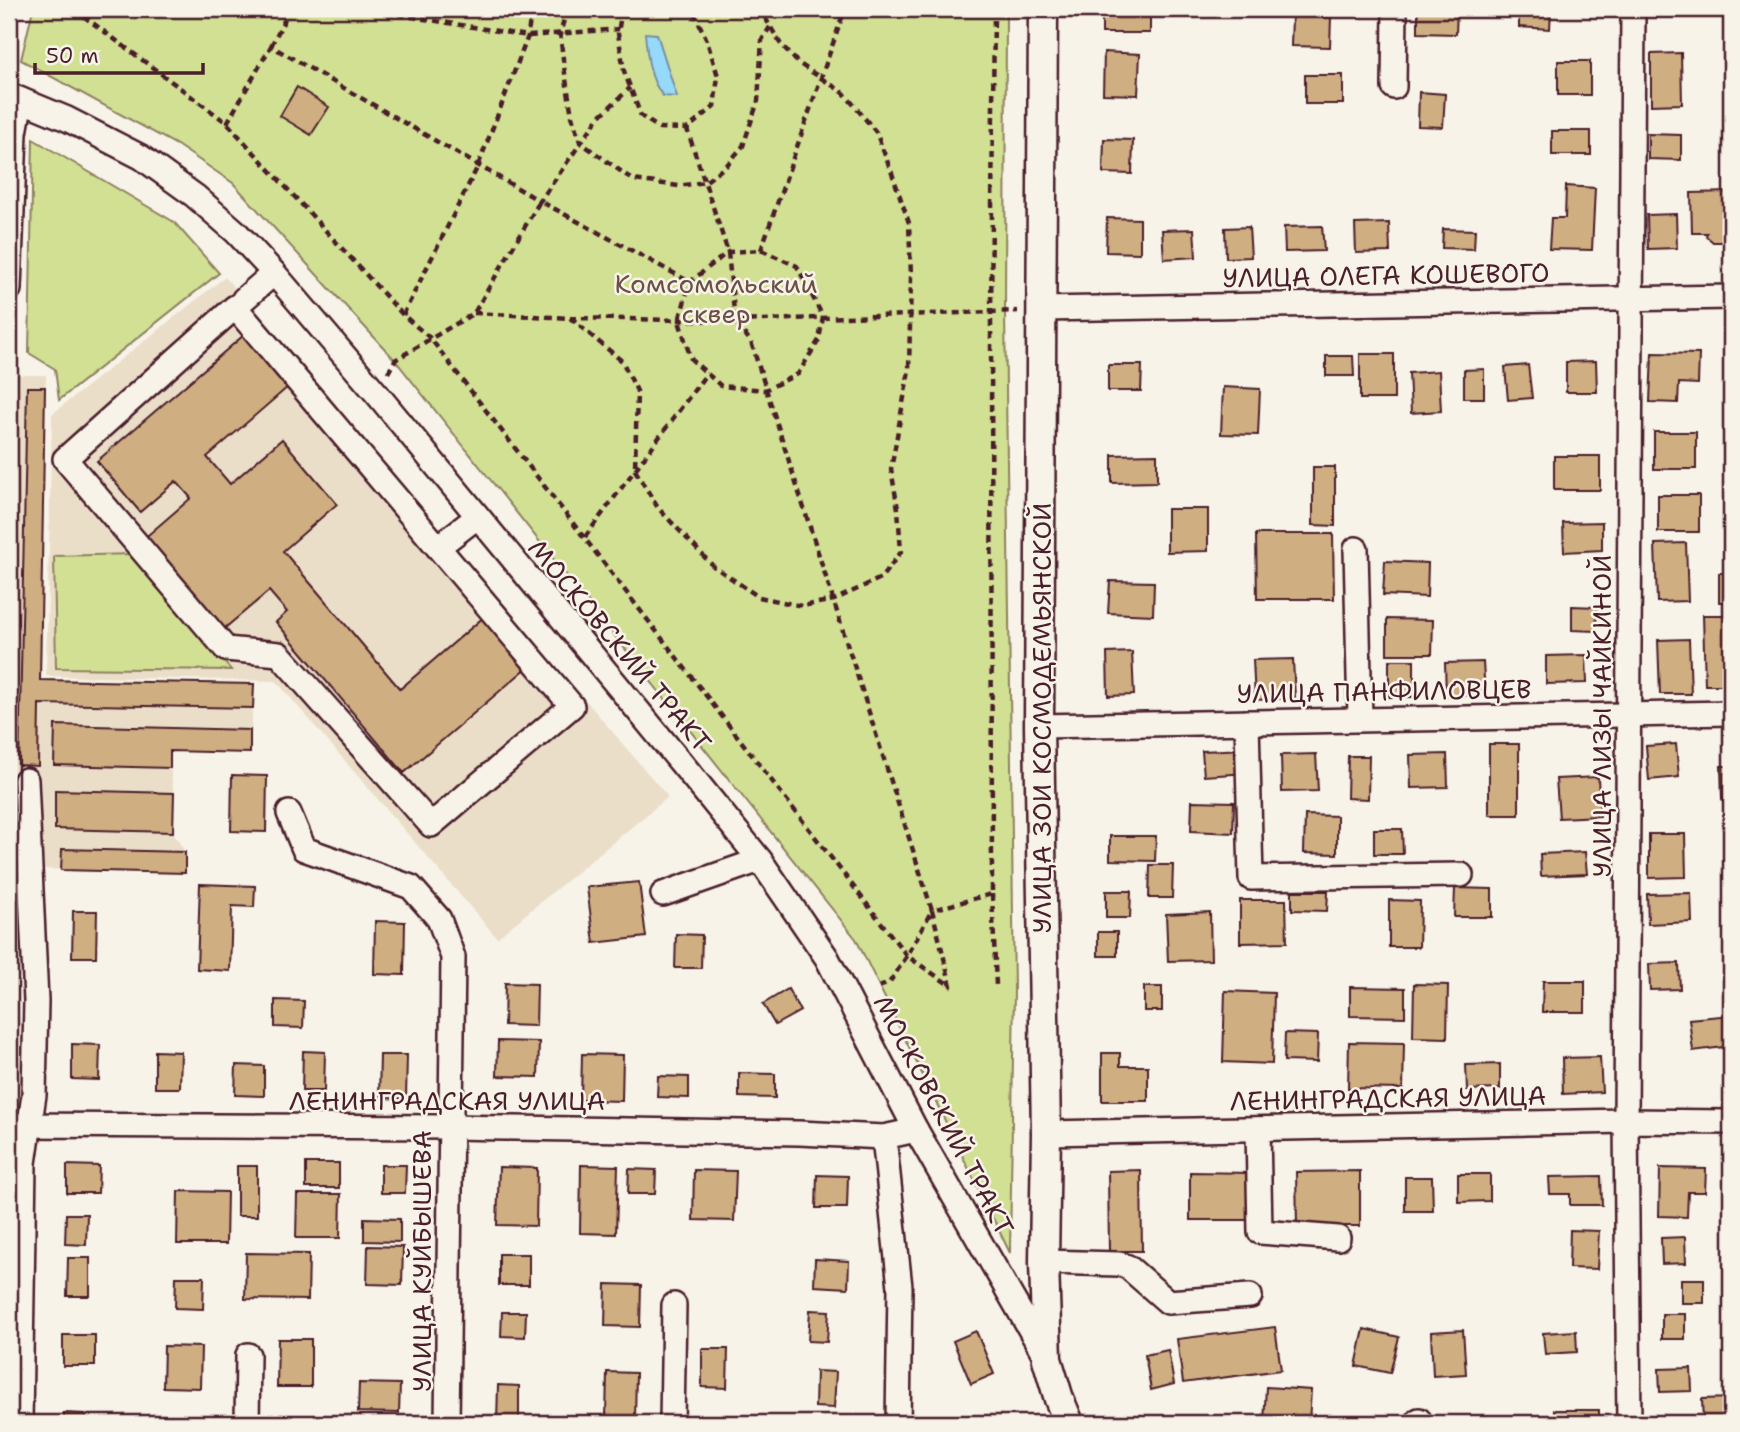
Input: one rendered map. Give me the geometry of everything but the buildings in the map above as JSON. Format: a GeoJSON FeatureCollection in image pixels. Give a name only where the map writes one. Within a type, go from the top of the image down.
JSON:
{"type":"FeatureCollection","features":[{"type":"Feature","properties":{"kind":"main road","name":"УЛИЦА ЗОИ КОСМОДЕМЬЯНСКОЙ"},"geometry":{"type":"LineString","coordinates":[[1043,9],[1039,726],[1046,1133],[1044,1262],[1047,1359],[1069,1423]]}},
{"type":"Feature","properties":{"kind":"street"},"geometry":{"type":"LineString","coordinates":[[1394,88],[1395,9]]}},
{"type":"Feature","properties":{"kind":"street","name":"УЛИЦА ЛИЗЫ ЧАЙКИНОЙ"},"geometry":{"type":"LineString","coordinates":[[1629,1423],[1626,1121],[1633,9]]}},
{"type":"Feature","properties":{"kind":"street"},"geometry":{"type":"LineString","coordinates":[[9,289],[15,98]]}},
{"type":"Feature","properties":{"kind":"street","name":"МОСКОВСКИЙ ТРАКТ"},"geometry":{"type":"LineString","coordinates":[[15,98],[67,118],[141,157],[195,196],[236,232],[377,394],[760,860],[827,958],[916,1130],[1047,1359]]}},
{"type":"Feature","properties":{"kind":"street"},"geometry":{"type":"LineString","coordinates":[[244,299],[274,274]]}},
{"type":"Feature","properties":{"kind":"street","name":"УЛИЦА ОЛЕГА КОШЕВОГО"},"geometry":{"type":"LineString","coordinates":[[1042,309],[1731,297]]}},
{"type":"Feature","properties":{"kind":"street"},"geometry":{"type":"LineString","coordinates":[[235,307],[438,547],[572,706],[431,825],[279,654],[226,649],[65,459],[235,307]]}},
{"type":"Feature","properties":{"kind":"street"},"geometry":{"type":"LineString","coordinates":[[438,547],[477,517]]}},
{"type":"Feature","properties":{"kind":"street"},"geometry":{"type":"LineString","coordinates":[[1356,549],[1360,719]]}},
{"type":"Feature","properties":{"kind":"street","name":"УЛИЦА ПАНФИЛОВЦЕВ"},"geometry":{"type":"LineString","coordinates":[[1039,726],[1731,713]]}},
{"type":"Feature","properties":{"kind":"street"},"geometry":{"type":"LineString","coordinates":[[1247,722],[1251,878],[1461,875]]}},
{"type":"Feature","properties":{"kind":"street"},"geometry":{"type":"LineString","coordinates":[[20,1423],[24,1163],[20,1126],[34,1095],[36,1001],[26,780]]}},
{"type":"Feature","properties":{"kind":"street","name":"УЛИЦА КУЙБЫШЕВА"},"geometry":{"type":"LineString","coordinates":[[289,813],[304,849],[411,887],[439,919],[453,957],[447,1423]]}},
{"type":"Feature","properties":{"kind":"street"},"geometry":{"type":"LineString","coordinates":[[663,894],[760,860]]}},
{"type":"Feature","properties":{"kind":"street","name":"ЛЕНИНГРАДСКАЯ УЛИЦА"},"geometry":{"type":"LineString","coordinates":[[1046,1133],[1626,1121],[1731,1122]]}},
{"type":"Feature","properties":{"kind":"street","name":"ЛЕНИНГРАДСКАЯ УЛИЦА"},"geometry":{"type":"LineString","coordinates":[[20,1126],[450,1127],[884,1137],[916,1130]]}},
{"type":"Feature","properties":{"kind":"street"},"geometry":{"type":"LineString","coordinates":[[1258,1129],[1260,1232],[1338,1238]]}},
{"type":"Feature","properties":{"kind":"street"},"geometry":{"type":"LineString","coordinates":[[884,1137],[900,1287],[898,1423]]}},
{"type":"Feature","properties":{"kind":"street"},"geometry":{"type":"LineString","coordinates":[[1044,1262],[1119,1264],[1128,1267],[1168,1302],[1250,1296]]}},
{"type":"Feature","properties":{"kind":"street"},"geometry":{"type":"LineString","coordinates":[[672,1423],[674,1305]]}},
{"type":"Feature","properties":{"kind":"street"},"geometry":{"type":"LineString","coordinates":[[247,1423],[248,1355]]}},
{"type":"Feature","properties":{"kind":"path"},"geometry":{"type":"LineString","coordinates":[[74,9],[227,123],[403,315],[430,338],[906,956],[951,986],[932,911],[751,342],[735,321],[728,252],[687,129]]}},
{"type":"Feature","properties":{"kind":"path"},"geometry":{"type":"LineString","coordinates":[[227,123],[290,9]]}},
{"type":"Feature","properties":{"kind":"path"},"geometry":{"type":"LineString","coordinates":[[363,9],[528,36],[619,29]]}},
{"type":"Feature","properties":{"kind":"path"},"geometry":{"type":"LineString","coordinates":[[403,315],[478,166],[528,36],[531,9]]}},
{"type":"Feature","properties":{"kind":"path"},"geometry":{"type":"LineString","coordinates":[[567,9],[560,34],[572,116],[580,142],[633,180],[679,186],[705,182],[726,166],[743,146],[758,101],[762,40],[770,27]]}},
{"type":"Feature","properties":{"kind":"path"},"geometry":{"type":"LineString","coordinates":[[622,9],[619,29],[624,71],[641,116],[659,128],[687,129],[714,107],[718,76],[706,38],[692,9]]}},
{"type":"Feature","properties":{"kind":"path"},"geometry":{"type":"LineString","coordinates":[[570,318],[622,361],[637,391],[635,470],[658,508],[713,566],[759,597],[802,606],[834,600],[881,578],[901,552],[898,509],[891,469],[909,370],[909,223],[876,132],[844,93],[798,63],[780,43],[760,9]]}},
{"type":"Feature","properties":{"kind":"path"},"geometry":{"type":"LineString","coordinates":[[761,250],[845,9]]}},
{"type":"Feature","properties":{"kind":"path"},"geometry":{"type":"LineString","coordinates":[[994,9],[991,312],[992,894],[996,986]]}},
{"type":"Feature","properties":{"kind":"path"},"geometry":{"type":"LineString","coordinates":[[271,46],[540,201],[690,282]]}},
{"type":"Feature","properties":{"kind":"path"},"geometry":{"type":"LineString","coordinates":[[377,394],[395,360],[474,313],[540,201],[580,142],[599,117],[631,88]]}},
{"type":"Feature","properties":{"kind":"path"},"geometry":{"type":"LineString","coordinates":[[761,250],[797,267],[823,317],[819,340],[797,374],[765,390],[721,386],[691,359],[679,321],[690,282],[728,252],[761,250]]}},
{"type":"Feature","properties":{"kind":"path"},"geometry":{"type":"LineString","coordinates":[[474,313],[735,321],[1042,309]]}},
{"type":"Feature","properties":{"kind":"path"},"geometry":{"type":"LineString","coordinates":[[585,537],[707,373]]}},
{"type":"Feature","properties":{"kind":"path"},"geometry":{"type":"LineString","coordinates":[[879,987],[890,983],[932,911],[992,894]]}},
{"type":"Feature","properties":{"kind":"shaded area"},"geometry":{"type":"Polygon","coordinates":[[[225,277],[668,797],[497,938],[276,681],[46,676],[52,414],[225,277]]]}},
{"type":"Feature","properties":{"kind":"shaded area"},"geometry":{"type":"Polygon","coordinates":[[[9,375],[46,375],[40,679],[254,684],[250,753],[171,751],[173,832],[185,852],[185,873],[41,869],[40,802],[9,801],[9,375]]]}},
{"type":"Feature","properties":{"kind":"green space","name":"Комсомольский сквер"},"geometry":{"type":"Polygon","coordinates":[[[33,9],[1006,9],[1005,312],[1014,991],[1010,1253],[856,939],[395,360],[233,183],[177,145],[21,60],[33,9]]]}},
{"type":"Feature","properties":{"kind":"green space"},"geometry":{"type":"Polygon","coordinates":[[[33,139],[174,222],[219,273],[59,400],[55,369],[29,353],[33,139]]]}},
{"type":"Feature","properties":{"kind":"green space"},"geometry":{"type":"Polygon","coordinates":[[[134,554],[231,670],[56,668],[54,556],[134,554]]]}},
{"type":"Feature","properties":{"kind":"water"},"geometry":{"type":"Polygon","coordinates":[[[645,33],[657,34],[677,97],[663,96],[658,90],[650,66],[645,33]]]}}]}
